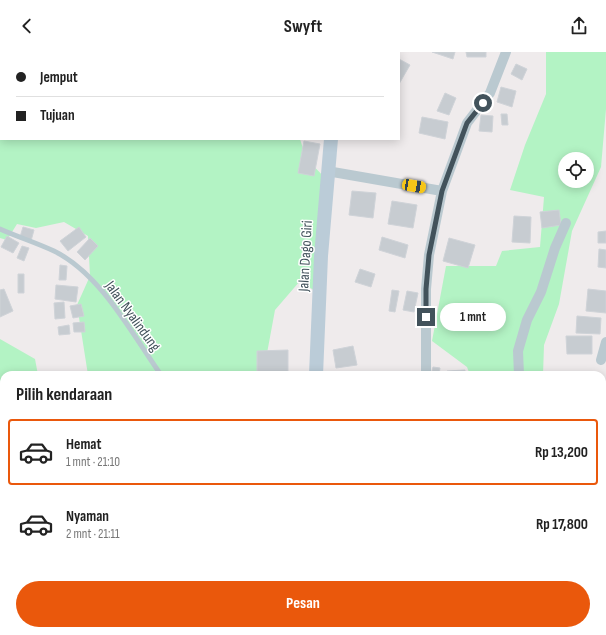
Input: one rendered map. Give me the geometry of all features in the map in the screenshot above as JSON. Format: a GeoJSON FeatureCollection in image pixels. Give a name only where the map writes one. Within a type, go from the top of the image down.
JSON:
{"type":"FeatureCollection","features":[{"type":"Feature","properties":{"kind":"main road","name":"Jalan Dago Giri"},"geometry":{"type":"LineString","coordinates":[[316,371],[327,171],[331,140]]}},
{"type":"Feature","properties":{"kind":"street"},"geometry":{"type":"LineString","coordinates":[[426,371],[426,289],[429,255],[442,191],[467,123],[490,93],[506,52]]}},
{"type":"Feature","properties":{"kind":"street"},"geometry":{"type":"LineString","coordinates":[[327,171],[442,191]]}},
{"type":"Feature","properties":{"kind":"street"},"geometry":{"type":"LineString","coordinates":[[519,371],[518,352],[527,320],[541,292],[554,248],[566,223]]}},
{"type":"Feature","properties":{"kind":"street"},"geometry":{"type":"LineString","coordinates":[[601,360],[606,342]]}},
{"type":"Feature","properties":{"kind":"lane","name":"Jalan Nyalindung"},"geometry":{"type":"LineString","coordinates":[[0,229],[55,251],[78,268],[104,293],[158,371]]}},
{"type":"Feature","properties":{"kind":"green space"},"geometry":{"type":"Polygon","coordinates":[[[546,52],[606,52],[606,109],[601,167],[594,182],[594,152],[558,152],[558,188],[591,188],[572,231],[559,304],[544,345],[543,371],[468,371],[467,367],[432,341],[446,266],[496,266],[502,251],[540,247],[544,197],[510,190],[525,145],[546,94],[546,52]]]}},
{"type":"Feature","properties":{"kind":"green space"},"geometry":{"type":"Polygon","coordinates":[[[0,140],[300,140],[306,158],[325,178],[318,293],[300,281],[275,310],[264,371],[87,371],[77,305],[90,276],[88,236],[64,222],[36,228],[17,224],[7,240],[0,238],[0,140]]]}},
{"type":"Feature","properties":{"kind":"green space"},"geometry":{"type":"Polygon","coordinates":[[[0,339],[35,359],[37,371],[0,371],[0,339]]]}},
{"type":"Feature","properties":{"kind":"building"},"geometry":{"type":"Polygon","coordinates":[[[432,52],[455,52],[453,59],[432,52]]]}},
{"type":"Feature","properties":{"kind":"building"},"geometry":{"type":"Polygon","coordinates":[[[466,52],[486,52],[486,57],[467,57],[466,52]]]}},
{"type":"Feature","properties":{"kind":"building"},"geometry":{"type":"Polygon","coordinates":[[[400,60],[410,65],[400,82],[400,60]]]}},
{"type":"Feature","properties":{"kind":"building"},"geometry":{"type":"Polygon","coordinates":[[[516,64],[527,69],[522,80],[511,74],[516,64]]]}},
{"type":"Feature","properties":{"kind":"building"},"geometry":{"type":"Polygon","coordinates":[[[501,87],[516,91],[512,107],[497,102],[501,87]]]}},
{"type":"Feature","properties":{"kind":"building"},"geometry":{"type":"Polygon","coordinates":[[[445,93],[456,98],[449,115],[437,111],[445,93]]]}},
{"type":"Feature","properties":{"kind":"building"},"geometry":{"type":"Polygon","coordinates":[[[501,114],[507,114],[508,125],[502,125],[501,114]]]}},
{"type":"Feature","properties":{"kind":"building"},"geometry":{"type":"Polygon","coordinates":[[[481,115],[493,116],[492,132],[479,131],[481,115]]]}},
{"type":"Feature","properties":{"kind":"building"},"geometry":{"type":"Polygon","coordinates":[[[422,117],[448,122],[445,139],[419,133],[422,117]]]}},
{"type":"Feature","properties":{"kind":"building"},"geometry":{"type":"Polygon","coordinates":[[[304,141],[320,144],[314,176],[298,173],[304,141]]]}},
{"type":"Feature","properties":{"kind":"building"},"geometry":{"type":"Polygon","coordinates":[[[352,191],[376,193],[373,218],[349,215],[352,191]]]}},
{"type":"Feature","properties":{"kind":"building"},"geometry":{"type":"Polygon","coordinates":[[[392,201],[417,205],[413,228],[388,224],[392,201]]]}},
{"type":"Feature","properties":{"kind":"building"},"geometry":{"type":"Polygon","coordinates":[[[559,210],[561,225],[542,228],[540,212],[559,210]]]}},
{"type":"Feature","properties":{"kind":"building"},"geometry":{"type":"Polygon","coordinates":[[[514,216],[531,217],[530,243],[512,242],[514,216]]]}},
{"type":"Feature","properties":{"kind":"building"},"geometry":{"type":"Polygon","coordinates":[[[23,227],[34,230],[31,241],[20,237],[23,227]]]}},
{"type":"Feature","properties":{"kind":"building"},"geometry":{"type":"Polygon","coordinates":[[[79,227],[86,237],[68,251],[60,241],[79,227]]]}},
{"type":"Feature","properties":{"kind":"building"},"geometry":{"type":"Polygon","coordinates":[[[606,231],[606,243],[598,243],[598,232],[606,231]]]}},
{"type":"Feature","properties":{"kind":"building"},"geometry":{"type":"Polygon","coordinates":[[[7,236],[19,243],[13,253],[1,247],[7,236]]]}},
{"type":"Feature","properties":{"kind":"building"},"geometry":{"type":"Polygon","coordinates":[[[382,237],[408,245],[405,258],[379,250],[382,237]]]}},
{"type":"Feature","properties":{"kind":"building"},"geometry":{"type":"Polygon","coordinates":[[[90,238],[98,246],[85,260],[77,252],[90,238]]]}},
{"type":"Feature","properties":{"kind":"building"},"geometry":{"type":"Polygon","coordinates":[[[449,238],[475,245],[468,268],[443,261],[449,238]]]}},
{"type":"Feature","properties":{"kind":"building"},"geometry":{"type":"Polygon","coordinates":[[[22,246],[29,248],[24,261],[17,258],[22,246]]]}},
{"type":"Feature","properties":{"kind":"building"},"geometry":{"type":"Polygon","coordinates":[[[599,249],[606,250],[606,268],[598,267],[599,249]]]}},
{"type":"Feature","properties":{"kind":"building"},"geometry":{"type":"Polygon","coordinates":[[[60,265],[67,266],[66,280],[59,280],[60,265]]]}},
{"type":"Feature","properties":{"kind":"building"},"geometry":{"type":"Polygon","coordinates":[[[360,269],[375,274],[371,287],[355,282],[360,269]]]}},
{"type":"Feature","properties":{"kind":"building"},"geometry":{"type":"Polygon","coordinates":[[[18,274],[24,274],[24,293],[18,293],[18,274]]]}},
{"type":"Feature","properties":{"kind":"building"},"geometry":{"type":"Polygon","coordinates":[[[56,285],[78,287],[76,302],[55,299],[56,285]]]}},
{"type":"Feature","properties":{"kind":"building"},"geometry":{"type":"Polygon","coordinates":[[[4,289],[13,311],[0,317],[0,290],[4,289]]]}},
{"type":"Feature","properties":{"kind":"building"},"geometry":{"type":"Polygon","coordinates":[[[588,289],[606,291],[606,313],[586,311],[588,289]]]}},
{"type":"Feature","properties":{"kind":"building"},"geometry":{"type":"Polygon","coordinates":[[[392,290],[399,291],[395,312],[389,311],[392,290]]]}},
{"type":"Feature","properties":{"kind":"building"},"geometry":{"type":"Polygon","coordinates":[[[407,291],[418,293],[414,312],[403,310],[407,291]]]}},
{"type":"Feature","properties":{"kind":"building"},"geometry":{"type":"Polygon","coordinates":[[[64,302],[65,318],[55,319],[54,303],[64,302]]]}},
{"type":"Feature","properties":{"kind":"building"},"geometry":{"type":"Polygon","coordinates":[[[81,304],[84,316],[73,318],[70,306],[81,304]]]}},
{"type":"Feature","properties":{"kind":"building"},"geometry":{"type":"Polygon","coordinates":[[[577,316],[601,318],[600,334],[576,333],[577,316]]]}},
{"type":"Feature","properties":{"kind":"building"},"geometry":{"type":"Polygon","coordinates":[[[84,322],[85,332],[74,332],[73,323],[84,322]]]}},
{"type":"Feature","properties":{"kind":"building"},"geometry":{"type":"Polygon","coordinates":[[[69,325],[70,334],[59,335],[58,327],[69,325]]]}},
{"type":"Feature","properties":{"kind":"building"},"geometry":{"type":"Polygon","coordinates":[[[566,336],[592,336],[592,354],[567,354],[566,336]]]}},
{"type":"Feature","properties":{"kind":"building"},"geometry":{"type":"Polygon","coordinates":[[[353,346],[357,365],[336,368],[333,350],[353,346]]]}},
{"type":"Feature","properties":{"kind":"building"},"geometry":{"type":"Polygon","coordinates":[[[288,350],[288,371],[257,371],[257,351],[288,350]]]}},
{"type":"Feature","properties":{"kind":"building"},"geometry":{"type":"Polygon","coordinates":[[[433,367],[440,368],[440,371],[432,371],[433,367]]]}},
{"type":"Feature","properties":{"kind":"route"},"geometry":{"type":"LineString","coordinates":[[426,317],[426,289],[429,255],[442,191],[467,123],[483,103]]}}]}
